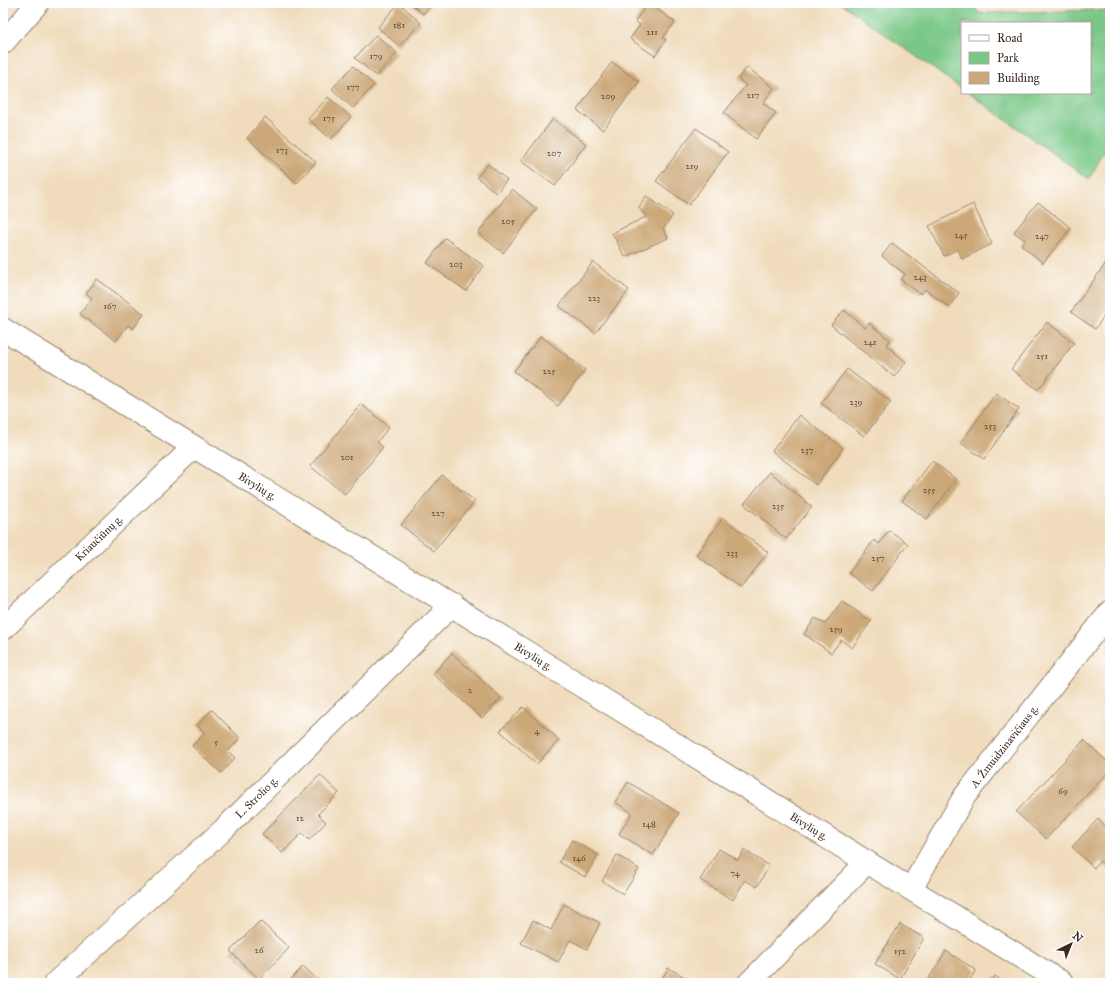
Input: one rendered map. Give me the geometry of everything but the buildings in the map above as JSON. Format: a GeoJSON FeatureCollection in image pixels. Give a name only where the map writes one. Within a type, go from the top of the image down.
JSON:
{"type":"FeatureCollection","features":[{"type":"Feature","properties":{"kind":"street"},"geometry":{"type":"LineString","coordinates":[[3,43],[38,3]]}},
{"type":"Feature","properties":{"kind":"street","name":"Bivylių g."},"geometry":{"type":"LineString","coordinates":[[3,329],[1063,983]]}},
{"type":"Feature","properties":{"kind":"street","name":"Kriaučiūnų g."},"geometry":{"type":"LineString","coordinates":[[3,629],[194,447]]}},
{"type":"Feature","properties":{"kind":"street","name":"L. Strolio g."},"geometry":{"type":"LineString","coordinates":[[55,983],[222,831],[452,605]]}},
{"type":"Feature","properties":{"kind":"street","name":"A. Žmuidzinavičiaus g."},"geometry":{"type":"LineString","coordinates":[[911,889],[964,797],[1110,612]]}},
{"type":"Feature","properties":{"kind":"street"},"geometry":{"type":"LineString","coordinates":[[749,983],[867,862]]}},
{"type":"Feature","properties":{"kind":"green space"},"geometry":{"type":"Polygon","coordinates":[[[841,3],[970,3],[979,13],[1099,10],[1110,12],[1110,142],[1089,179],[969,94],[1091,94],[1091,22],[961,22],[961,88],[841,3]]]}}]}
